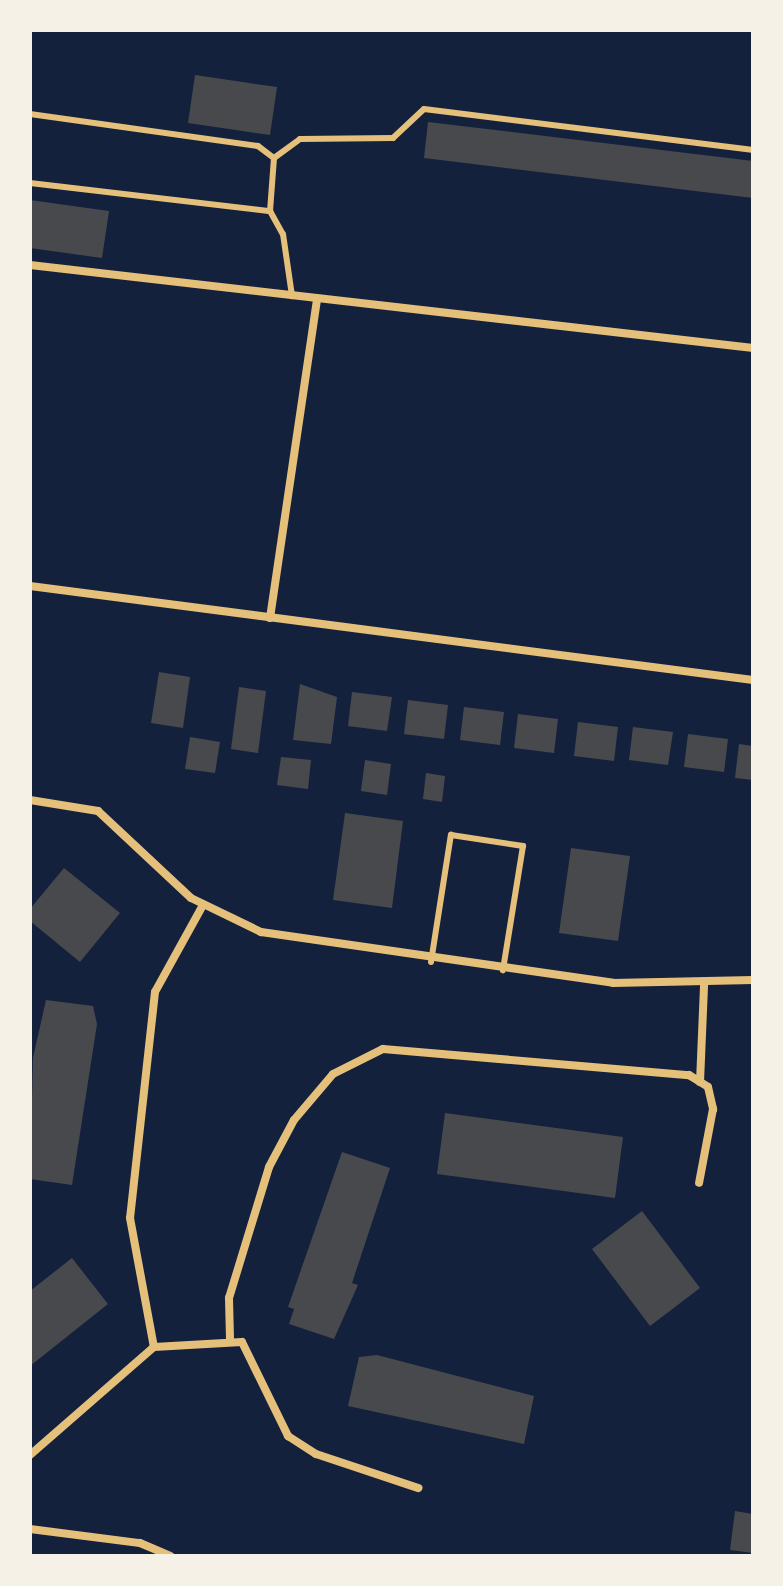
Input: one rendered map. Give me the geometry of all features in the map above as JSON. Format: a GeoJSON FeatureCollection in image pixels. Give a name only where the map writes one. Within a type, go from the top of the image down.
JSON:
{"type":"FeatureCollection","features":[{"type":"Feature","properties":{"kind":"street"},"geometry":{"type":"LineString","coordinates":[[30,265],[753,348]]}},
{"type":"Feature","properties":{"kind":"street"},"geometry":{"type":"LineString","coordinates":[[270,618],[317,299]]}},
{"type":"Feature","properties":{"kind":"street"},"geometry":{"type":"LineString","coordinates":[[30,586],[753,680]]}},
{"type":"Feature","properties":{"kind":"street"},"geometry":{"type":"LineString","coordinates":[[30,800],[98,811],[203,905],[274,936],[431,962],[503,970],[704,985],[753,980]]}},
{"type":"Feature","properties":{"kind":"street"},"geometry":{"type":"LineString","coordinates":[[154,1347],[131,1203],[155,992],[203,905]]}},
{"type":"Feature","properties":{"kind":"street"},"geometry":{"type":"LineString","coordinates":[[699,1183],[713,1109],[700,1082],[704,985]]}},
{"type":"Feature","properties":{"kind":"street"},"geometry":{"type":"LineString","coordinates":[[230,1339],[229,1298],[269,1167],[303,1107],[351,1062],[405,1046],[700,1082]]}},
{"type":"Feature","properties":{"kind":"street"},"geometry":{"type":"LineString","coordinates":[[30,1455],[154,1347],[230,1339],[242,1342],[288,1436],[316,1454],[418,1488]]}},
{"type":"Feature","properties":{"kind":"street"},"geometry":{"type":"LineString","coordinates":[[30,1529],[140,1543],[170,1556]]}},
{"type":"Feature","properties":{"kind":"lane"},"geometry":{"type":"LineString","coordinates":[[292,296],[283,234],[270,211],[274,158],[300,139],[393,138],[424,109],[753,150]]}},
{"type":"Feature","properties":{"kind":"lane"},"geometry":{"type":"LineString","coordinates":[[30,114],[258,146],[274,158]]}},
{"type":"Feature","properties":{"kind":"lane"},"geometry":{"type":"LineString","coordinates":[[30,183],[270,211]]}},
{"type":"Feature","properties":{"kind":"lane"},"geometry":{"type":"LineString","coordinates":[[431,962],[451,835],[523,846],[503,970]]}},
{"type":"Feature","properties":{"kind":"building"},"geometry":{"type":"Polygon","coordinates":[[[195,75],[277,87],[270,135],[188,123],[195,75]]]}},
{"type":"Feature","properties":{"kind":"building"},"geometry":{"type":"Polygon","coordinates":[[[428,122],[753,161],[753,198],[424,158],[428,122]]]}},
{"type":"Feature","properties":{"kind":"building"},"geometry":{"type":"Polygon","coordinates":[[[30,200],[109,211],[102,258],[30,248],[30,200]]]}},
{"type":"Feature","properties":{"kind":"building"},"geometry":{"type":"Polygon","coordinates":[[[159,672],[190,677],[183,728],[151,723],[159,672]]]}},
{"type":"Feature","properties":{"kind":"building"},"geometry":{"type":"Polygon","coordinates":[[[300,684],[337,697],[331,744],[293,740],[300,684]]]}},
{"type":"Feature","properties":{"kind":"building"},"geometry":{"type":"Polygon","coordinates":[[[239,687],[266,691],[258,753],[231,749],[239,687]]]}},
{"type":"Feature","properties":{"kind":"building"},"geometry":{"type":"Polygon","coordinates":[[[352,692],[392,697],[387,731],[348,726],[352,692]]]}},
{"type":"Feature","properties":{"kind":"building"},"geometry":{"type":"Polygon","coordinates":[[[408,700],[448,705],[444,739],[404,734],[408,700]]]}},
{"type":"Feature","properties":{"kind":"building"},"geometry":{"type":"Polygon","coordinates":[[[464,707],[504,712],[500,745],[460,740],[464,707]]]}},
{"type":"Feature","properties":{"kind":"building"},"geometry":{"type":"Polygon","coordinates":[[[518,714],[558,719],[554,753],[514,748],[518,714]]]}},
{"type":"Feature","properties":{"kind":"building"},"geometry":{"type":"Polygon","coordinates":[[[578,722],[618,727],[614,761],[574,756],[578,722]]]}},
{"type":"Feature","properties":{"kind":"building"},"geometry":{"type":"Polygon","coordinates":[[[633,727],[673,732],[668,765],[629,760],[633,727]]]}},
{"type":"Feature","properties":{"kind":"building"},"geometry":{"type":"Polygon","coordinates":[[[688,734],[728,739],[724,772],[684,767],[688,734]]]}},
{"type":"Feature","properties":{"kind":"building"},"geometry":{"type":"Polygon","coordinates":[[[190,737],[220,742],[215,773],[185,769],[190,737]]]}},
{"type":"Feature","properties":{"kind":"building"},"geometry":{"type":"Polygon","coordinates":[[[739,744],[753,746],[753,780],[735,778],[739,744]]]}},
{"type":"Feature","properties":{"kind":"building"},"geometry":{"type":"Polygon","coordinates":[[[281,757],[311,760],[308,789],[277,785],[281,757]]]}},
{"type":"Feature","properties":{"kind":"building"},"geometry":{"type":"Polygon","coordinates":[[[365,760],[391,764],[387,795],[361,791],[365,760]]]}},
{"type":"Feature","properties":{"kind":"building"},"geometry":{"type":"Polygon","coordinates":[[[426,773],[445,776],[442,802],[423,799],[426,773]]]}},
{"type":"Feature","properties":{"kind":"building"},"geometry":{"type":"Polygon","coordinates":[[[345,813],[403,821],[392,908],[333,900],[345,813]]]}},
{"type":"Feature","properties":{"kind":"building"},"geometry":{"type":"Polygon","coordinates":[[[571,848],[630,856],[618,941],[559,933],[571,848]]]}},
{"type":"Feature","properties":{"kind":"building"},"geometry":{"type":"Polygon","coordinates":[[[64,868],[120,913],[80,962],[30,921],[30,909],[64,868]]]}},
{"type":"Feature","properties":{"kind":"building"},"geometry":{"type":"Polygon","coordinates":[[[46,1000],[93,1006],[97,1024],[72,1185],[30,1179],[33,1058],[46,1000]]]}},
{"type":"Feature","properties":{"kind":"building"},"geometry":{"type":"Polygon","coordinates":[[[445,1113],[623,1137],[615,1198],[437,1174],[445,1113]]]}},
{"type":"Feature","properties":{"kind":"building"},"geometry":{"type":"Polygon","coordinates":[[[342,1152],[390,1168],[352,1283],[358,1285],[334,1339],[289,1324],[294,1309],[288,1307],[342,1152]]]}},
{"type":"Feature","properties":{"kind":"building"},"geometry":{"type":"Polygon","coordinates":[[[642,1211],[700,1288],[650,1326],[592,1249],[642,1211]]]}},
{"type":"Feature","properties":{"kind":"building"},"geometry":{"type":"Polygon","coordinates":[[[72,1258],[108,1304],[30,1366],[30,1291],[72,1258]]]}},
{"type":"Feature","properties":{"kind":"building"},"geometry":{"type":"Polygon","coordinates":[[[377,1355],[534,1396],[524,1444],[348,1406],[359,1357],[377,1355]]]}},
{"type":"Feature","properties":{"kind":"building"},"geometry":{"type":"Polygon","coordinates":[[[735,1511],[753,1514],[753,1553],[730,1550],[735,1511]]]}}]}
